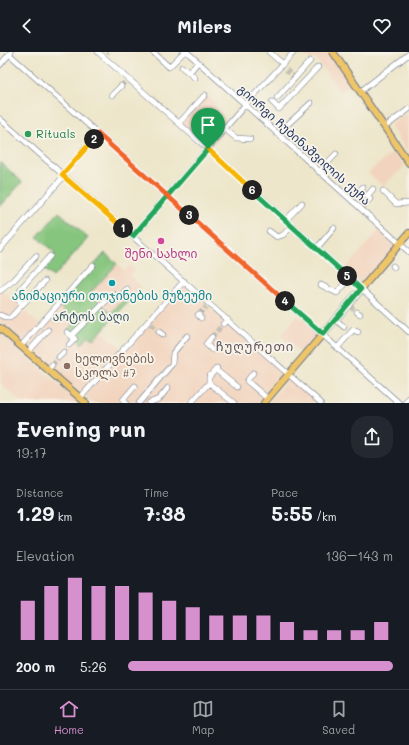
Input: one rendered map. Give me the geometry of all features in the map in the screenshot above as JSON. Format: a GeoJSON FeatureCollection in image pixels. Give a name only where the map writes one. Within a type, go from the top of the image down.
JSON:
{"type":"FeatureCollection","features":[{"type":"Feature","properties":{"kind":"main road"},"geometry":{"type":"LineString","coordinates":[[334,52],[409,163]]}},
{"type":"Feature","properties":{"kind":"main road"},"geometry":{"type":"LineString","coordinates":[[266,401],[323,334],[329,329],[361,289],[387,261],[409,233]]}},
{"type":"Feature","properties":{"kind":"main road"},"geometry":{"type":"LineString","coordinates":[[0,328],[28,352],[50,367],[86,403]]}},
{"type":"Feature","properties":{"kind":"street"},"geometry":{"type":"LineString","coordinates":[[98,52],[105,55],[127,80],[179,123],[409,332]]}},
{"type":"Feature","properties":{"kind":"street"},"geometry":{"type":"LineString","coordinates":[[153,52],[169,67],[186,52]]}},
{"type":"Feature","properties":{"kind":"street","name":"გიორგი ჩუბინაშვილის ქუჩა"},"geometry":{"type":"LineString","coordinates":[[186,52],[319,172],[362,208],[409,252]]}},
{"type":"Feature","properties":{"kind":"street"},"geometry":{"type":"LineString","coordinates":[[269,52],[286,70]]}},
{"type":"Feature","properties":{"kind":"street"},"geometry":{"type":"LineString","coordinates":[[133,236],[245,105],[294,52]]}},
{"type":"Feature","properties":{"kind":"street"},"geometry":{"type":"LineString","coordinates":[[0,65],[10,53],[98,134],[399,403]]}},
{"type":"Feature","properties":{"kind":"street"},"geometry":{"type":"LineString","coordinates":[[361,91],[409,54]]}},
{"type":"Feature","properties":{"kind":"street"},"geometry":{"type":"LineString","coordinates":[[276,98],[310,61]]}},
{"type":"Feature","properties":{"kind":"street"},"geometry":{"type":"LineString","coordinates":[[189,73],[198,62]]}},
{"type":"Feature","properties":{"kind":"street"},"geometry":{"type":"LineString","coordinates":[[182,67],[195,78]]}},
{"type":"Feature","properties":{"kind":"street"},"geometry":{"type":"LineString","coordinates":[[272,102],[279,109],[318,67]]}},
{"type":"Feature","properties":{"kind":"street"},"geometry":{"type":"LineString","coordinates":[[294,77],[302,84]]}},
{"type":"Feature","properties":{"kind":"street"},"geometry":{"type":"LineString","coordinates":[[112,95],[121,86]]}},
{"type":"Feature","properties":{"kind":"street"},"geometry":{"type":"LineString","coordinates":[[179,123],[205,95]]}},
{"type":"Feature","properties":{"kind":"street"},"geometry":{"type":"LineString","coordinates":[[277,134],[311,103]]}},
{"type":"Feature","properties":{"kind":"street"},"geometry":{"type":"LineString","coordinates":[[385,127],[409,109]]}},
{"type":"Feature","properties":{"kind":"street"},"geometry":{"type":"LineString","coordinates":[[0,118],[63,176],[184,281],[225,322],[289,374],[320,403]]}},
{"type":"Feature","properties":{"kind":"street"},"geometry":{"type":"LineString","coordinates":[[225,129],[236,138],[250,139]]}},
{"type":"Feature","properties":{"kind":"street"},"geometry":{"type":"LineString","coordinates":[[0,249],[98,134]]}},
{"type":"Feature","properties":{"kind":"street"},"geometry":{"type":"LineString","coordinates":[[319,172],[336,154]]}},
{"type":"Feature","properties":{"kind":"street"},"geometry":{"type":"LineString","coordinates":[[363,187],[360,190],[368,198],[373,189]]}},
{"type":"Feature","properties":{"kind":"street"},"geometry":{"type":"LineString","coordinates":[[383,191],[396,204],[409,203]]}},
{"type":"Feature","properties":{"kind":"street"},"geometry":{"type":"LineString","coordinates":[[286,220],[302,203]]}},
{"type":"Feature","properties":{"kind":"street"},"geometry":{"type":"LineString","coordinates":[[269,231],[277,237],[283,235],[292,226]]}},
{"type":"Feature","properties":{"kind":"street"},"geometry":{"type":"LineString","coordinates":[[317,248],[334,228]]}},
{"type":"Feature","properties":{"kind":"street"},"geometry":{"type":"LineString","coordinates":[[0,291],[14,280],[36,256]]}},
{"type":"Feature","properties":{"kind":"street"},"geometry":{"type":"LineString","coordinates":[[23,304],[16,298],[23,286],[50,256]]}},
{"type":"Feature","properties":{"kind":"street"},"geometry":{"type":"LineString","coordinates":[[21,346],[93,265]]}},
{"type":"Feature","properties":{"kind":"street"},"geometry":{"type":"LineString","coordinates":[[321,285],[337,293],[350,279]]}},
{"type":"Feature","properties":{"kind":"street"},"geometry":{"type":"LineString","coordinates":[[0,315],[10,318],[45,281]]}},
{"type":"Feature","properties":{"kind":"street"},"geometry":{"type":"LineString","coordinates":[[80,398],[149,323],[184,281]]}},
{"type":"Feature","properties":{"kind":"street"},"geometry":{"type":"LineString","coordinates":[[70,345],[75,339],[69,334],[113,294],[117,299],[127,289]]}},
{"type":"Feature","properties":{"kind":"street"},"geometry":{"type":"LineString","coordinates":[[335,320],[344,327]]}},
{"type":"Feature","properties":{"kind":"street"},"geometry":{"type":"LineString","coordinates":[[28,352],[48,330]]}},
{"type":"Feature","properties":{"kind":"street"},"geometry":{"type":"LineString","coordinates":[[338,347],[353,330],[358,332]]}},
{"type":"Feature","properties":{"kind":"street"},"geometry":{"type":"LineString","coordinates":[[139,403],[172,364],[173,353],[187,336]]}},
{"type":"Feature","properties":{"kind":"street"},"geometry":{"type":"LineString","coordinates":[[212,337],[206,344],[212,350]]}},
{"type":"Feature","properties":{"kind":"street"},"geometry":{"type":"LineString","coordinates":[[59,357],[64,352]]}},
{"type":"Feature","properties":{"kind":"street"},"geometry":{"type":"LineString","coordinates":[[191,403],[209,383],[209,377],[217,369],[237,387]]}},
{"type":"Feature","properties":{"kind":"street"},"geometry":{"type":"LineString","coordinates":[[253,373],[247,380],[266,401]]}},
{"type":"Feature","properties":{"kind":"street"},"geometry":{"type":"LineString","coordinates":[[209,383],[234,403]]}},
{"type":"Feature","properties":{"kind":"street"},"geometry":{"type":"LineString","coordinates":[[126,403],[123,400],[135,386]]}},
{"type":"Feature","properties":{"kind":"street"},"geometry":{"type":"LineString","coordinates":[[149,403],[159,399],[168,388]]}},
{"type":"Feature","properties":{"kind":"street"},"geometry":{"type":"LineString","coordinates":[[223,403],[228,398]]}},
{"type":"Feature","properties":{"kind":"street"},"geometry":{"type":"LineString","coordinates":[[405,403],[409,398]]}},
{"type":"Feature","properties":{"kind":"shaded area"},"geometry":{"type":"Polygon","coordinates":[[[302,52],[329,52],[352,84],[340,92],[315,58],[312,61],[302,52]]]}},
{"type":"Feature","properties":{"kind":"shaded area"},"geometry":{"type":"Polygon","coordinates":[[[205,94],[217,104],[213,110],[227,123],[207,146],[179,122],[205,94]]]}},
{"type":"Feature","properties":{"kind":"shaded area"},"geometry":{"type":"Polygon","coordinates":[[[405,114],[409,120],[409,154],[391,127],[391,124],[405,114]]]}},
{"type":"Feature","properties":{"kind":"shaded area"},"geometry":{"type":"Polygon","coordinates":[[[394,151],[405,166],[383,186],[368,173],[394,151]]]}},
{"type":"Feature","properties":{"kind":"shaded area"},"geometry":{"type":"Polygon","coordinates":[[[381,228],[399,244],[361,289],[342,272],[381,228]]]}},
{"type":"Feature","properties":{"kind":"shaded area"},"geometry":{"type":"Polygon","coordinates":[[[117,264],[124,270],[129,265],[134,270],[129,275],[142,288],[131,299],[127,296],[111,313],[90,293],[117,264]]]}},
{"type":"Feature","properties":{"kind":"shaded area"},"geometry":{"type":"Polygon","coordinates":[[[183,285],[285,374],[262,403],[91,403],[84,395],[183,285]]]}},
{"type":"Feature","properties":{"kind":"shaded area"},"geometry":{"type":"Polygon","coordinates":[[[0,289],[40,325],[58,305],[75,322],[83,343],[90,335],[94,339],[101,331],[122,349],[80,394],[0,323],[0,289]]]}},
{"type":"Feature","properties":{"kind":"shaded area"},"geometry":{"type":"Polygon","coordinates":[[[298,316],[319,335],[303,355],[281,335],[298,316]]]}},
{"type":"Feature","properties":{"kind":"shaded area"},"geometry":{"type":"Polygon","coordinates":[[[0,332],[80,403],[22,403],[0,383],[0,332]]]}},
{"type":"Feature","properties":{"kind":"shaded area"},"geometry":{"type":"Polygon","coordinates":[[[289,378],[317,403],[267,403],[289,378]]]}},
{"type":"Feature","properties":{"kind":"green space"},"geometry":{"type":"Polygon","coordinates":[[[0,162],[22,182],[0,207],[0,162]]]}},
{"type":"Feature","properties":{"kind":"green space"},"geometry":{"type":"Polygon","coordinates":[[[59,212],[88,238],[53,277],[42,268],[55,253],[37,237],[59,212]]]}},
{"type":"Feature","properties":{"kind":"green space","name":"არტოს ბაღი"},"geometry":{"type":"Polygon","coordinates":[[[105,253],[117,264],[90,293],[111,313],[127,296],[131,299],[94,339],[89,336],[82,344],[68,330],[75,321],[58,305],[105,253]]]}},
{"type":"Feature","properties":{"kind":"tunnel"},"geometry":{"type":"LineString","coordinates":[[286,70],[294,77]]}},
{"type":"Feature","properties":{"kind":"tunnel"},"geometry":{"type":"LineString","coordinates":[[121,86],[126,81]]}},
{"type":"Feature","properties":{"kind":"tunnel"},"geometry":{"type":"LineString","coordinates":[[363,207],[368,201]]}},
{"type":"Feature","properties":{"kind":"tunnel"},"geometry":{"type":"LineString","coordinates":[[350,306],[357,312]]}},
{"type":"Feature","properties":{"kind":"tunnel"},"geometry":{"type":"LineString","coordinates":[[199,314],[206,307]]}},
{"type":"Feature","properties":{"kind":"tunnel"},"geometry":{"type":"LineString","coordinates":[[151,324],[159,332]]}},
{"type":"Feature","properties":{"kind":"tunnel"},"geometry":{"type":"LineString","coordinates":[[212,337],[223,324]]}},
{"type":"Feature","properties":{"kind":"tunnel"},"geometry":{"type":"LineString","coordinates":[[52,365],[59,357]]}},
{"type":"Feature","properties":{"kind":"place","name":"Rituals"},"geometry":{"type":"Point","coordinates":[28,134]}},
{"type":"Feature","properties":{"kind":"place","name":"შენი სახლი"},"geometry":{"type":"Point","coordinates":[161,241]}},
{"type":"Feature","properties":{"kind":"place","name":"ანიმაციური თოჯინების მუზეუმი"},"geometry":{"type":"Point","coordinates":[112,283]}},
{"type":"Feature","properties":{"kind":"place","name":"ხელოვნების სკოლა #7"},"geometry":{"type":"Point","coordinates":[67,366]}},
{"type":"Feature","properties":{"kind":"district","name":"ჩუღურეთი"},"geometry":{"type":"Point","coordinates":[255,346]}},
{"type":"Feature","properties":{"kind":"route"},"geometry":{"type":"LineString","coordinates":[[208,149],[168,196],[133,236],[62,175],[98,134],[164,193],[168,196],[323,334],[361,289],[208,149]]}}]}
